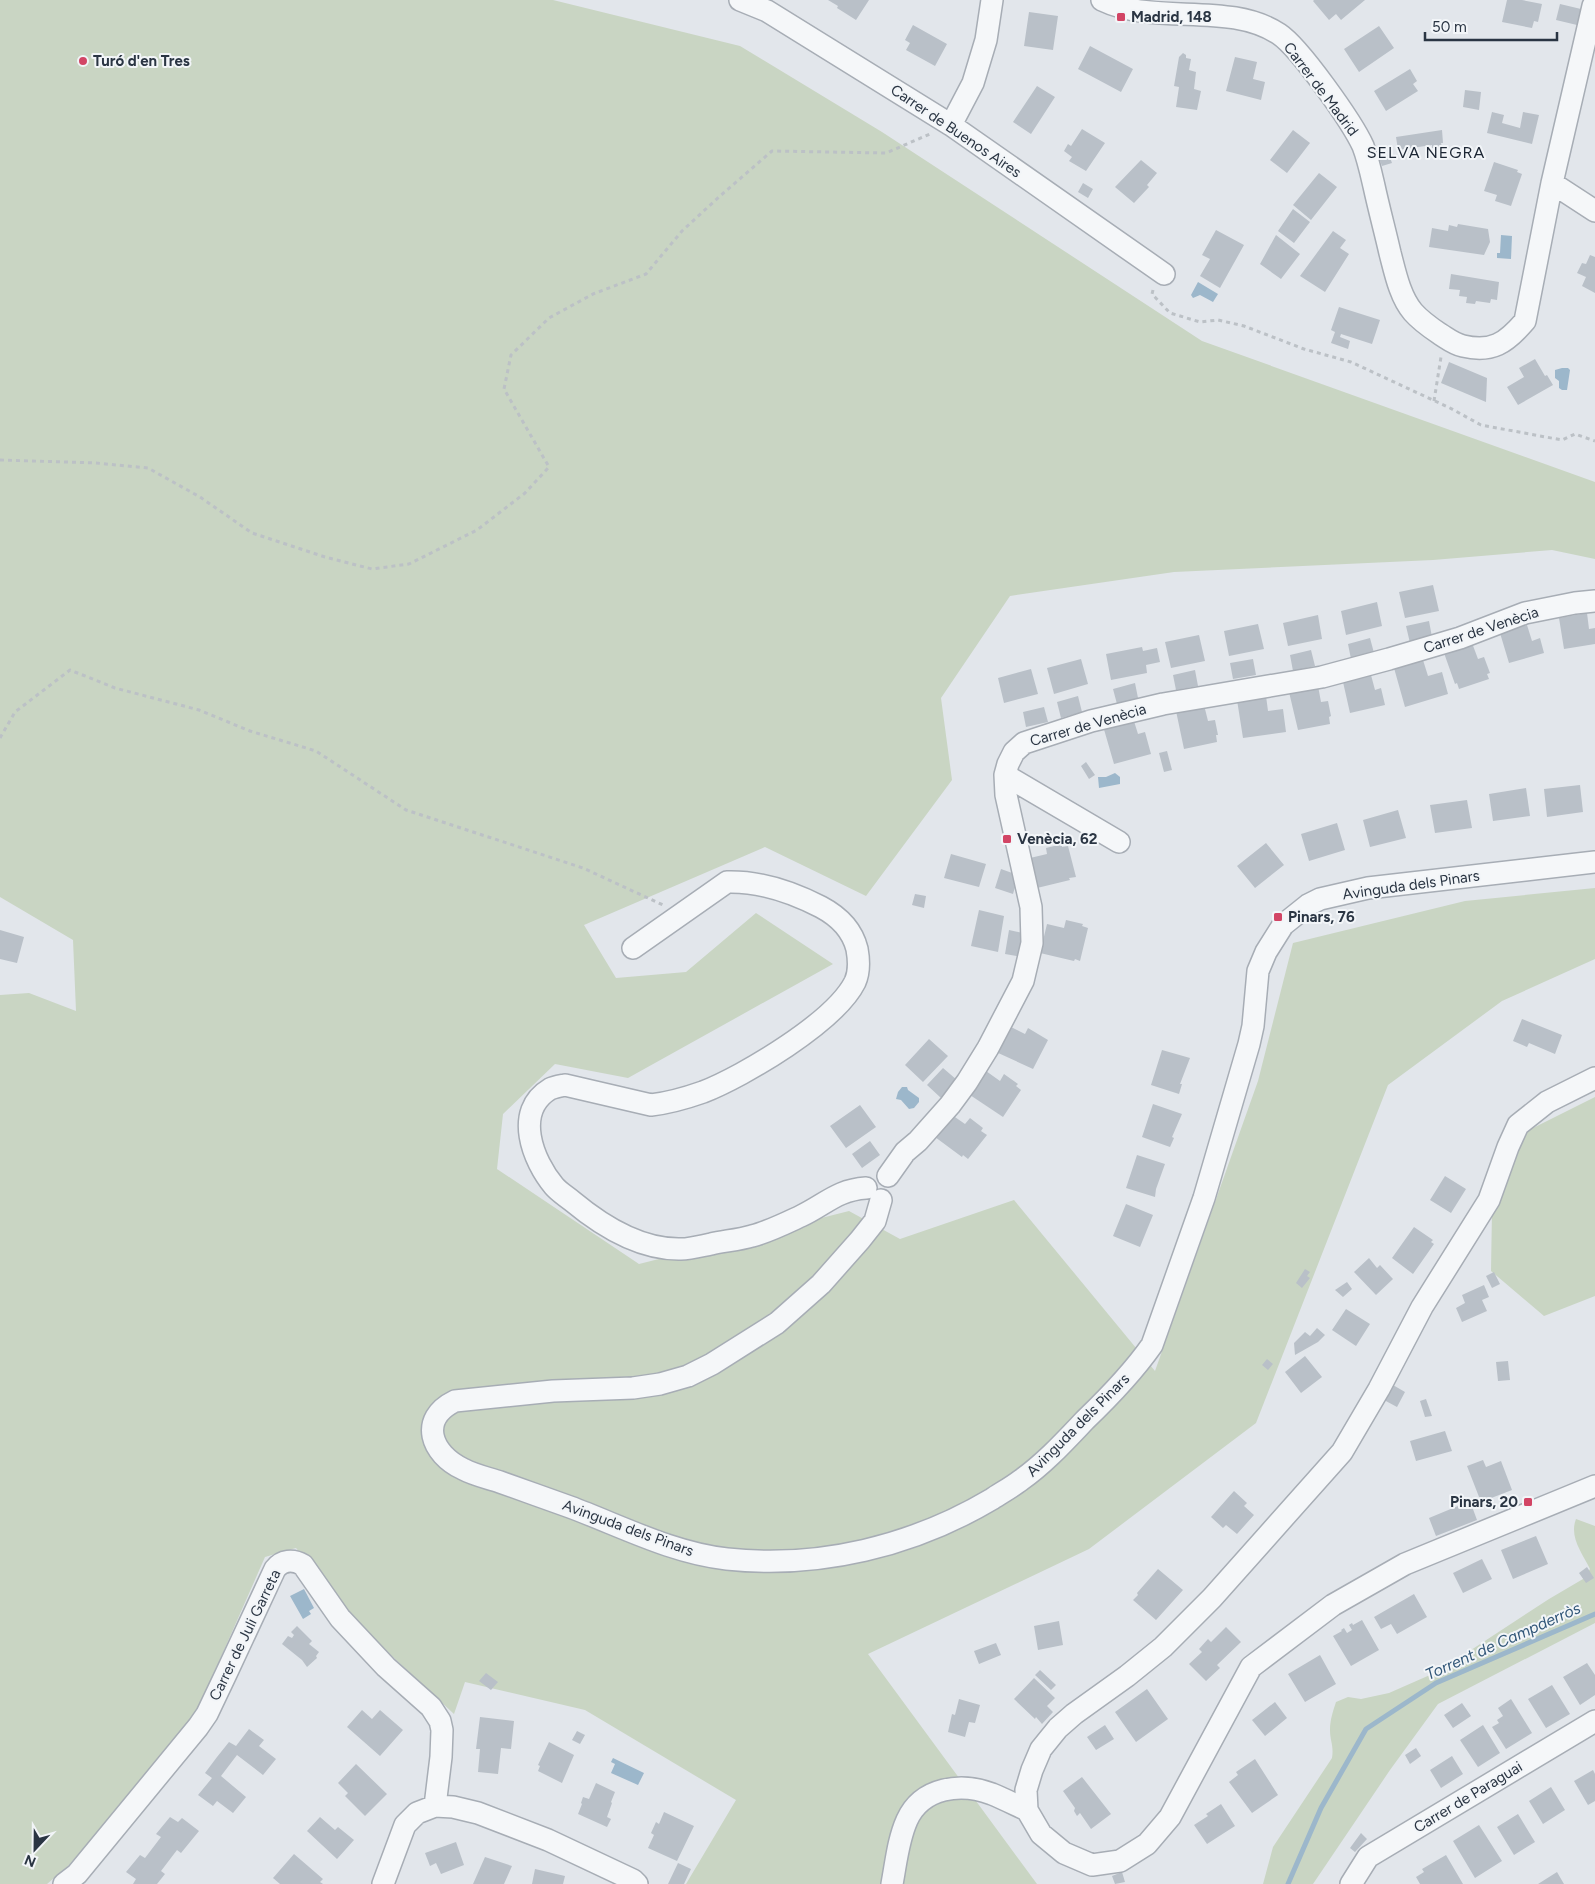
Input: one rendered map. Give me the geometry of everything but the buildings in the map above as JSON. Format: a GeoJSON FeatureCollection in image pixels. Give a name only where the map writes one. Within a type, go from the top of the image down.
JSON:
{"type":"FeatureCollection","features":[{"type":"Feature","properties":{"kind":"street","name":"Carrer de Buenos Aires"},"geometry":{"type":"LineString","coordinates":[[740,0],[767,11],[951,125],[1159,270]]}},
{"type":"Feature","properties":{"kind":"street"},"geometry":{"type":"LineString","coordinates":[[951,125],[973,83],[986,40],[992,0]]}},
{"type":"Feature","properties":{"kind":"street","name":"Carrer de Madrid"},"geometry":{"type":"LineString","coordinates":[[1102,0],[1122,7],[1153,12],[1224,17],[1247,21],[1265,27],[1280,35],[1296,50],[1334,101],[1363,146],[1397,281],[1413,312],[1434,330],[1456,344],[1474,349],[1494,347],[1512,335],[1524,321],[1552,184],[1593,6]]}},
{"type":"Feature","properties":{"kind":"street"},"geometry":{"type":"LineString","coordinates":[[1552,184],[1595,211]]}},
{"type":"Feature","properties":{"kind":"street","name":"Carrer de Venècia"},"geometry":{"type":"LineString","coordinates":[[1004,775],[1014,752],[1024,743],[1091,721],[1163,704],[1322,677],[1389,660],[1460,638],[1525,613],[1595,601]]}},
{"type":"Feature","properties":{"kind":"street"},"geometry":{"type":"LineString","coordinates":[[1004,775],[1119,842]]}},
{"type":"Feature","properties":{"kind":"street","name":"Avinguda dels Pinars"},"geometry":{"type":"LineString","coordinates":[[1004,775],[1006,795],[1031,907],[1032,943],[1023,981],[988,1048],[967,1082],[950,1105],[918,1141],[905,1152],[888,1176],[893,1183],[892,1192],[889,1196],[874,1194],[874,1221],[860,1240],[821,1284],[777,1323],[712,1364],[688,1376],[660,1384],[633,1388],[553,1391],[455,1402],[444,1407],[436,1416],[432,1426],[432,1436],[439,1452],[462,1469],[653,1540],[696,1554],[726,1559],[760,1561],[795,1560],[868,1550],[911,1538],[972,1510],[1020,1482],[1039,1466],[1101,1404],[1140,1362],[1152,1345],[1204,1198],[1249,1044],[1253,1026],[1258,971],[1266,952],[1283,926],[1301,910],[1320,899],[1368,888],[1595,862]]}},
{"type":"Feature","properties":{"kind":"street"},"geometry":{"type":"LineString","coordinates":[[633,948],[727,882],[743,882],[765,884],[831,912],[850,930],[858,956],[859,968],[855,982],[845,997],[832,1011],[808,1030],[763,1061],[702,1092],[665,1103],[651,1105],[565,1085],[551,1089],[540,1098],[531,1113],[529,1127],[530,1140],[538,1162],[555,1187],[590,1216],[609,1228],[653,1246],[681,1249],[753,1236],[802,1216],[846,1190],[874,1194]]}},
{"type":"Feature","properties":{"kind":"street"},"geometry":{"type":"LineString","coordinates":[[1595,1078],[1548,1102],[1518,1126],[1508,1147],[1489,1200],[1422,1307],[1342,1452],[1212,1598],[1184,1626],[1127,1676],[1090,1700],[1058,1728],[1041,1749],[1026,1790],[1027,1810],[1041,1834],[1064,1853],[1092,1865],[1120,1861],[1147,1844],[1170,1817],[1251,1667],[1333,1605],[1405,1564],[1595,1486]]}},
{"type":"Feature","properties":{"kind":"street","name":"Carrer de Juli Garreta"},"geometry":{"type":"LineString","coordinates":[[64,1884],[77,1874],[207,1714],[275,1569],[284,1562],[297,1562],[303,1565],[340,1618],[386,1667],[431,1707],[440,1721],[442,1730],[441,1757],[435,1806]]}},
{"type":"Feature","properties":{"kind":"street","name":"Carrer de Paraguai"},"geometry":{"type":"LineString","coordinates":[[1351,1884],[1368,1857],[1595,1721]]}},
{"type":"Feature","properties":{"kind":"street"},"geometry":{"type":"LineString","coordinates":[[892,1884],[900,1841],[907,1820],[917,1804],[930,1794],[951,1788],[969,1788],[991,1794],[1027,1810]]}},
{"type":"Feature","properties":{"kind":"street"},"geometry":{"type":"LineString","coordinates":[[383,1884],[405,1825],[417,1813],[435,1806],[453,1807],[478,1813],[548,1840],[634,1880],[637,1884]]}},
{"type":"Feature","properties":{"kind":"path"},"geometry":{"type":"LineString","coordinates":[[0,460],[96,462],[148,468],[200,497],[252,533],[325,557],[372,569],[409,564],[477,530],[525,493],[549,467],[504,389],[511,355],[549,318],[593,294],[646,274],[682,232],[772,151],[886,153],[951,125]]}},
{"type":"Feature","properties":{"kind":"path"},"geometry":{"type":"LineString","coordinates":[[1159,270],[1152,294],[1170,313],[1200,322],[1218,320],[1244,326],[1304,349],[1351,362],[1480,425],[1562,440],[1575,434],[1595,441]]}},
{"type":"Feature","properties":{"kind":"path"},"geometry":{"type":"LineString","coordinates":[[1434,401],[1444,336]]}},
{"type":"Feature","properties":{"kind":"path"},"geometry":{"type":"LineString","coordinates":[[0,738],[15,712],[70,670],[115,688],[199,710],[250,731],[316,751],[406,810],[583,868],[681,914]]}},
{"type":"Feature","properties":{"kind":"green space"},"geometry":{"type":"Polygon","coordinates":[[[0,0],[553,0],[740,46],[882,132],[1202,341],[1595,482],[1595,559],[1552,550],[1433,560],[1174,572],[1010,596],[941,698],[952,780],[866,896],[765,847],[584,925],[616,978],[686,972],[756,913],[833,964],[628,1078],[555,1064],[503,1114],[497,1169],[639,1264],[849,1211],[900,1239],[1014,1200],[1155,1371],[1258,1081],[1293,943],[1465,901],[1595,888],[1595,959],[1502,1001],[1388,1085],[1256,1423],[1089,1549],[868,1654],[1037,1884],[686,1884],[736,1800],[585,1710],[465,1682],[454,1714],[361,1627],[296,1548],[265,1557],[191,1725],[68,1866],[47,1884],[0,1884],[0,995],[29,993],[76,1011],[73,940],[0,897],[0,0]]]}},
{"type":"Feature","properties":{"kind":"green space"},"geometry":{"type":"Polygon","coordinates":[[[1595,1097],[1595,1296],[1544,1316],[1491,1271],[1492,1210],[1525,1132],[1595,1097]]]}},
{"type":"Feature","properties":{"kind":"green space"},"geometry":{"type":"Polygon","coordinates":[[[1576,1519],[1595,1526],[1595,1623],[1438,1704],[1390,1770],[1313,1884],[1263,1884],[1273,1847],[1332,1758],[1330,1726],[1336,1702],[1348,1697],[1361,1699],[1389,1693],[1439,1671],[1583,1579],[1590,1569],[1575,1539],[1574,1526],[1576,1519]]]}},
{"type":"Feature","properties":{"kind":"water"},"geometry":{"type":"Polygon","coordinates":[[[1501,235],[1512,236],[1511,259],[1497,258],[1497,253],[1500,253],[1501,235]]]}},
{"type":"Feature","properties":{"kind":"water"},"geometry":{"type":"Polygon","coordinates":[[[1198,282],[1218,294],[1213,302],[1200,295],[1193,298],[1191,295],[1198,282]]]}},
{"type":"Feature","properties":{"kind":"water"},"geometry":{"type":"Polygon","coordinates":[[[1562,368],[1570,370],[1567,390],[1559,388],[1559,381],[1555,378],[1555,370],[1562,368]]]}},
{"type":"Feature","properties":{"kind":"water"},"geometry":{"type":"Polygon","coordinates":[[[1115,773],[1120,777],[1120,784],[1099,788],[1098,777],[1106,777],[1115,773]]]}},
{"type":"Feature","properties":{"kind":"water"},"geometry":{"type":"Polygon","coordinates":[[[902,1087],[907,1087],[908,1090],[919,1098],[919,1102],[914,1108],[909,1109],[901,1100],[896,1099],[902,1087]]]}},
{"type":"Feature","properties":{"kind":"water"},"geometry":{"type":"Polygon","coordinates":[[[304,1589],[314,1608],[309,1611],[311,1614],[303,1619],[290,1596],[304,1589]]]}},
{"type":"Feature","properties":{"kind":"water"},"geometry":{"type":"Polygon","coordinates":[[[613,1758],[644,1773],[638,1785],[611,1773],[615,1764],[611,1762],[613,1758]]]}},
{"type":"Feature","properties":{"kind":"waterway","name":"Torrent de Campderròs"},"geometry":{"type":"LineString","coordinates":[[1288,1884],[1321,1808],[1366,1729],[1436,1683],[1595,1614]]}},
{"type":"Feature","properties":{"kind":"place","name":"Madrid, 148"},"geometry":{"type":"Point","coordinates":[1121,17]}},
{"type":"Feature","properties":{"kind":"place","name":"Turó d'en Tres"},"geometry":{"type":"Point","coordinates":[83,61]}},
{"type":"Feature","properties":{"kind":"place","name":"Venècia, 62"},"geometry":{"type":"Point","coordinates":[1007,839]}},
{"type":"Feature","properties":{"kind":"place","name":"Pinars, 76"},"geometry":{"type":"Point","coordinates":[1278,917]}},
{"type":"Feature","properties":{"kind":"place","name":"Pinars, 20"},"geometry":{"type":"Point","coordinates":[1528,1502]}},
{"type":"Feature","properties":{"kind":"district","name":"SELVA NEGRA"},"geometry":{"type":"Point","coordinates":[1426,152]}}]}
